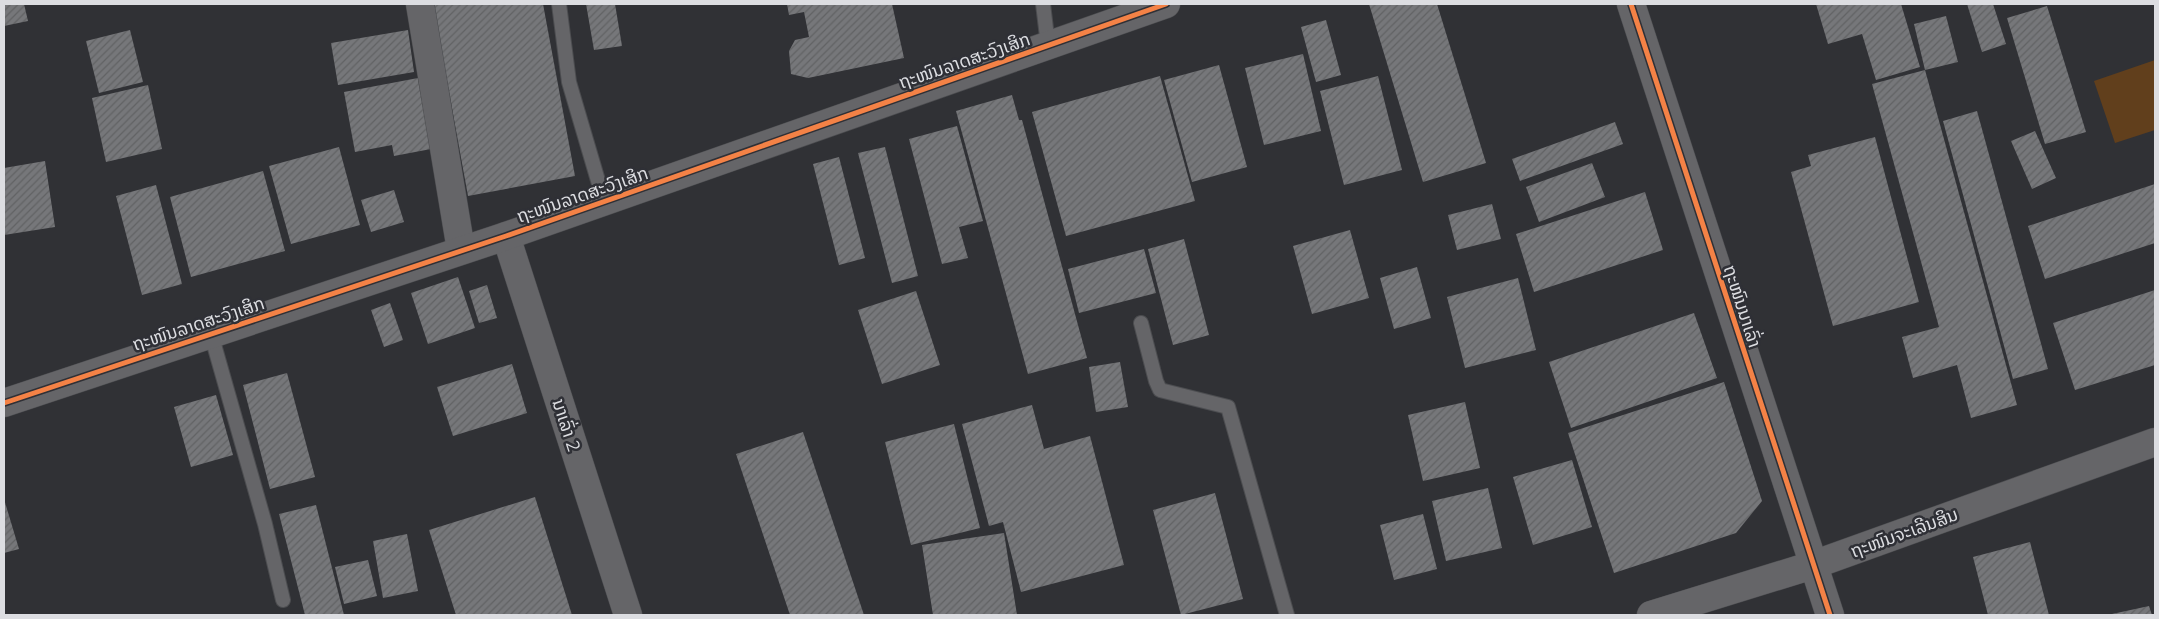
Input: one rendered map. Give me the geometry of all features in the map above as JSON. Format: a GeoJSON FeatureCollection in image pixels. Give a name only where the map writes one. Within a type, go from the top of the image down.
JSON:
{"type":"FeatureCollection","features":[{"type":"Feature","properties":{"kind":"street"},"geometry":{"type":"LineString","coordinates":[[420,4],[462,250]]}},
{"type":"Feature","properties":{"kind":"street","name":"ຖະໜົນລາດສະວົງເສິກ"},"geometry":{"type":"LineString","coordinates":[[4,403],[506,236],[1166,4]]}},
{"type":"Feature","properties":{"kind":"street","name":"ຖະໜົນນາເລົ່າ"},"geometry":{"type":"LineString","coordinates":[[1631,4],[1830,615]]}},
{"type":"Feature","properties":{"kind":"street","name":"ນາເລົ່າ 2"},"geometry":{"type":"LineString","coordinates":[[506,236],[628,615]]}},
{"type":"Feature","properties":{"kind":"street","name":"ຖະໜົນຈະເລີນສິນ"},"geometry":{"type":"LineString","coordinates":[[1650,615],[1813,565],[2155,442]]}},
{"type":"Feature","properties":{"kind":"lane"},"geometry":{"type":"LineString","coordinates":[[559,4],[569,82],[604,201]]}},
{"type":"Feature","properties":{"kind":"lane"},"geometry":{"type":"LineString","coordinates":[[1043,4],[1048,44]]}},
{"type":"Feature","properties":{"kind":"lane"},"geometry":{"type":"LineString","coordinates":[[1141,323],[1156,382],[1160,390],[1228,407],[1288,615]]}},
{"type":"Feature","properties":{"kind":"lane"},"geometry":{"type":"LineString","coordinates":[[211,334],[265,524],[283,600]]}},
{"type":"Feature","properties":{"kind":"shaded area"},"geometry":{"type":"Polygon","coordinates":[[[2155,60],[2155,130],[2115,143],[2094,81],[2155,60]]]}},
{"type":"Feature","properties":{"kind":"building"},"geometry":{"type":"Polygon","coordinates":[[[4,4],[24,4],[28,21],[4,26],[4,4]]]}},
{"type":"Feature","properties":{"kind":"building"},"geometry":{"type":"Polygon","coordinates":[[[433,4],[543,4],[575,176],[468,196],[433,4]]]}},
{"type":"Feature","properties":{"kind":"building"},"geometry":{"type":"Polygon","coordinates":[[[586,4],[615,4],[622,46],[594,50],[586,4]]]}},
{"type":"Feature","properties":{"kind":"building"},"geometry":{"type":"Polygon","coordinates":[[[787,4],[892,4],[904,58],[808,78],[791,74],[789,51],[795,40],[809,37],[804,12],[789,15],[787,4]]]}},
{"type":"Feature","properties":{"kind":"building"},"geometry":{"type":"Polygon","coordinates":[[[1369,4],[1437,4],[1486,163],[1423,182],[1369,4]]]}},
{"type":"Feature","properties":{"kind":"building"},"geometry":{"type":"Polygon","coordinates":[[[1816,4],[1901,4],[1920,67],[1876,80],[1862,34],[1828,44],[1816,4]]]}},
{"type":"Feature","properties":{"kind":"building"},"geometry":{"type":"Polygon","coordinates":[[[1967,4],[1993,4],[2006,44],[1982,52],[1967,4]]]}},
{"type":"Feature","properties":{"kind":"building"},"geometry":{"type":"Polygon","coordinates":[[[2047,6],[2086,132],[2045,144],[2007,18],[2047,6]]]}},
{"type":"Feature","properties":{"kind":"building"},"geometry":{"type":"Polygon","coordinates":[[[1946,16],[1958,62],[1925,70],[1914,24],[1946,16]]]}},
{"type":"Feature","properties":{"kind":"building"},"geometry":{"type":"Polygon","coordinates":[[[1326,20],[1341,75],[1316,82],[1301,27],[1326,20]]]}},
{"type":"Feature","properties":{"kind":"building"},"geometry":{"type":"Polygon","coordinates":[[[130,30],[143,82],[99,93],[86,41],[130,30]]]}},
{"type":"Feature","properties":{"kind":"building"},"geometry":{"type":"Polygon","coordinates":[[[408,30],[414,72],[338,85],[331,43],[408,30]]]}},
{"type":"Feature","properties":{"kind":"building"},"geometry":{"type":"Polygon","coordinates":[[[1303,54],[1321,131],[1264,145],[1245,68],[1303,54]]]}},
{"type":"Feature","properties":{"kind":"building"},"geometry":{"type":"Polygon","coordinates":[[[1219,65],[1247,167],[1192,182],[1164,80],[1219,65]]]}},
{"type":"Feature","properties":{"kind":"building"},"geometry":{"type":"Polygon","coordinates":[[[1925,70],[2017,405],[1971,418],[1957,365],[1913,378],[1902,337],[1939,327],[1872,84],[1925,70]]]}},
{"type":"Feature","properties":{"kind":"building"},"geometry":{"type":"Polygon","coordinates":[[[1160,76],[1195,201],[1066,236],[1032,112],[1160,76]]]}},
{"type":"Feature","properties":{"kind":"building"},"geometry":{"type":"Polygon","coordinates":[[[1378,76],[1402,170],[1344,185],[1320,91],[1378,76]]]}},
{"type":"Feature","properties":{"kind":"building"},"geometry":{"type":"Polygon","coordinates":[[[418,78],[431,149],[394,156],[392,145],[355,152],[344,92],[418,78]]]}},
{"type":"Feature","properties":{"kind":"building"},"geometry":{"type":"Polygon","coordinates":[[[148,85],[162,149],[106,162],[92,98],[148,85]]]}},
{"type":"Feature","properties":{"kind":"building"},"geometry":{"type":"Polygon","coordinates":[[[1012,95],[1019,120],[1022,120],[1087,358],[1028,374],[956,111],[1012,95]]]}},
{"type":"Feature","properties":{"kind":"building"},"geometry":{"type":"Polygon","coordinates":[[[1977,111],[2048,369],[2013,379],[1943,121],[1977,111]]]}},
{"type":"Feature","properties":{"kind":"building"},"geometry":{"type":"Polygon","coordinates":[[[1615,122],[1623,144],[1520,181],[1512,159],[1615,122]]]}},
{"type":"Feature","properties":{"kind":"building"},"geometry":{"type":"Polygon","coordinates":[[[957,126],[983,221],[959,227],[968,258],[942,264],[909,139],[957,126]]]}},
{"type":"Feature","properties":{"kind":"building"},"geometry":{"type":"Polygon","coordinates":[[[2035,131],[2056,178],[2032,189],[2011,141],[2035,131]]]}},
{"type":"Feature","properties":{"kind":"building"},"geometry":{"type":"Polygon","coordinates":[[[1875,137],[1919,302],[1833,326],[1791,172],[1811,166],[1808,155],[1875,137]]]}},
{"type":"Feature","properties":{"kind":"building"},"geometry":{"type":"Polygon","coordinates":[[[339,147],[360,225],[291,244],[269,166],[339,147]]]}},
{"type":"Feature","properties":{"kind":"building"},"geometry":{"type":"Polygon","coordinates":[[[885,147],[918,276],[892,283],[858,153],[885,147]]]}},
{"type":"Feature","properties":{"kind":"building"},"geometry":{"type":"Polygon","coordinates":[[[839,157],[865,258],[839,265],[813,164],[839,157]]]}},
{"type":"Feature","properties":{"kind":"building"},"geometry":{"type":"Polygon","coordinates":[[[45,161],[55,227],[4,235],[4,168],[45,161]]]}},
{"type":"Feature","properties":{"kind":"building"},"geometry":{"type":"Polygon","coordinates":[[[1592,163],[1605,197],[1539,222],[1526,187],[1592,163]]]}},
{"type":"Feature","properties":{"kind":"building"},"geometry":{"type":"Polygon","coordinates":[[[263,171],[285,251],[191,277],[170,197],[263,171]]]}},
{"type":"Feature","properties":{"kind":"building"},"geometry":{"type":"Polygon","coordinates":[[[2155,184],[2155,243],[2045,279],[2028,226],[2155,184]]]}},
{"type":"Feature","properties":{"kind":"building"},"geometry":{"type":"Polygon","coordinates":[[[156,185],[182,284],[142,295],[116,196],[156,185]]]}},
{"type":"Feature","properties":{"kind":"building"},"geometry":{"type":"Polygon","coordinates":[[[394,190],[404,222],[371,232],[361,200],[394,190]]]}},
{"type":"Feature","properties":{"kind":"building"},"geometry":{"type":"Polygon","coordinates":[[[1645,192],[1663,250],[1534,292],[1516,234],[1645,192]]]}},
{"type":"Feature","properties":{"kind":"building"},"geometry":{"type":"Polygon","coordinates":[[[1492,204],[1501,239],[1457,250],[1448,215],[1492,204]]]}},
{"type":"Feature","properties":{"kind":"building"},"geometry":{"type":"Polygon","coordinates":[[[1350,230],[1369,298],[1312,314],[1293,246],[1350,230]]]}},
{"type":"Feature","properties":{"kind":"building"},"geometry":{"type":"Polygon","coordinates":[[[1184,239],[1209,335],[1173,345],[1148,249],[1184,239]]]}},
{"type":"Feature","properties":{"kind":"building"},"geometry":{"type":"Polygon","coordinates":[[[1144,249],[1156,293],[1079,313],[1068,269],[1144,249]]]}},
{"type":"Feature","properties":{"kind":"building"},"geometry":{"type":"Polygon","coordinates":[[[1417,267],[1431,318],[1394,329],[1380,278],[1417,267]]]}},
{"type":"Feature","properties":{"kind":"building"},"geometry":{"type":"Polygon","coordinates":[[[458,277],[475,328],[428,344],[411,293],[458,277]]]}},
{"type":"Feature","properties":{"kind":"building"},"geometry":{"type":"Polygon","coordinates":[[[1518,278],[1536,350],[1465,368],[1447,297],[1518,278]]]}},
{"type":"Feature","properties":{"kind":"building"},"geometry":{"type":"Polygon","coordinates":[[[487,285],[497,318],[479,323],[469,291],[487,285]]]}},
{"type":"Feature","properties":{"kind":"building"},"geometry":{"type":"Polygon","coordinates":[[[2155,290],[2155,365],[2075,390],[2053,323],[2155,290]]]}},
{"type":"Feature","properties":{"kind":"building"},"geometry":{"type":"Polygon","coordinates":[[[916,291],[940,365],[882,384],[858,310],[916,291]]]}},
{"type":"Feature","properties":{"kind":"building"},"geometry":{"type":"Polygon","coordinates":[[[390,303],[403,340],[384,347],[371,310],[390,303]]]}},
{"type":"Feature","properties":{"kind":"building"},"geometry":{"type":"Polygon","coordinates":[[[1694,313],[1717,378],[1571,428],[1549,362],[1694,313]]]}},
{"type":"Feature","properties":{"kind":"building"},"geometry":{"type":"Polygon","coordinates":[[[1120,362],[1128,407],[1096,412],[1089,367],[1120,362]]]}},
{"type":"Feature","properties":{"kind":"building"},"geometry":{"type":"Polygon","coordinates":[[[512,364],[527,413],[453,436],[437,387],[512,364]]]}},
{"type":"Feature","properties":{"kind":"building"},"geometry":{"type":"Polygon","coordinates":[[[287,373],[315,477],[270,489],[243,385],[287,373]]]}},
{"type":"Feature","properties":{"kind":"building"},"geometry":{"type":"Polygon","coordinates":[[[1724,382],[1762,501],[1736,533],[1614,573],[1568,433],[1724,382]]]}},
{"type":"Feature","properties":{"kind":"building"},"geometry":{"type":"Polygon","coordinates":[[[216,395],[233,455],[191,467],[174,407],[216,395]]]}},
{"type":"Feature","properties":{"kind":"building"},"geometry":{"type":"Polygon","coordinates":[[[1465,402],[1480,468],[1423,481],[1408,415],[1465,402]]]}},
{"type":"Feature","properties":{"kind":"building"},"geometry":{"type":"Polygon","coordinates":[[[1032,405],[1044,449],[1090,436],[1124,565],[1021,592],[1003,522],[989,526],[962,424],[1032,405]]]}},
{"type":"Feature","properties":{"kind":"building"},"geometry":{"type":"Polygon","coordinates":[[[954,424],[980,528],[911,545],[885,442],[954,424]]]}},
{"type":"Feature","properties":{"kind":"building"},"geometry":{"type":"Polygon","coordinates":[[[803,432],[864,615],[790,615],[736,454],[803,432]]]}},
{"type":"Feature","properties":{"kind":"building"},"geometry":{"type":"Polygon","coordinates":[[[1572,460],[1592,527],[1533,545],[1513,477],[1572,460]]]}},
{"type":"Feature","properties":{"kind":"building"},"geometry":{"type":"Polygon","coordinates":[[[1488,488],[1502,548],[1446,561],[1432,501],[1488,488]]]}},
{"type":"Feature","properties":{"kind":"building"},"geometry":{"type":"Polygon","coordinates":[[[1215,493],[1243,599],[1181,615],[1153,510],[1215,493]]]}},
{"type":"Feature","properties":{"kind":"building"},"geometry":{"type":"Polygon","coordinates":[[[535,497],[572,615],[456,615],[429,530],[535,497]]]}},
{"type":"Feature","properties":{"kind":"building"},"geometry":{"type":"Polygon","coordinates":[[[4,499],[19,549],[4,553],[4,499]]]}},
{"type":"Feature","properties":{"kind":"building"},"geometry":{"type":"Polygon","coordinates":[[[316,505],[344,615],[305,615],[279,514],[316,505]]]}},
{"type":"Feature","properties":{"kind":"building"},"geometry":{"type":"Polygon","coordinates":[[[1423,514],[1437,569],[1394,580],[1380,525],[1423,514]]]}},
{"type":"Feature","properties":{"kind":"building"},"geometry":{"type":"Polygon","coordinates":[[[1004,533],[1017,615],[933,615],[922,545],[1004,533]]]}},
{"type":"Feature","properties":{"kind":"building"},"geometry":{"type":"Polygon","coordinates":[[[407,534],[418,591],[383,598],[373,541],[407,534]]]}},
{"type":"Feature","properties":{"kind":"building"},"geometry":{"type":"Polygon","coordinates":[[[2030,542],[2049,615],[1988,615],[1973,557],[2030,542]]]}},
{"type":"Feature","properties":{"kind":"building"},"geometry":{"type":"Polygon","coordinates":[[[368,560],[377,596],[344,604],[335,567],[368,560]]]}},
{"type":"Feature","properties":{"kind":"building"},"geometry":{"type":"Polygon","coordinates":[[[2149,606],[2152,615],[2112,615],[2112,614],[2149,606]]]}},
{"type":"Feature","properties":{"kind":"cycle path"},"geometry":{"type":"LineString","coordinates":[[4,403],[506,236],[1166,4]]}},
{"type":"Feature","properties":{"kind":"cycle path"},"geometry":{"type":"LineString","coordinates":[[1631,4],[1830,615]]}}]}
